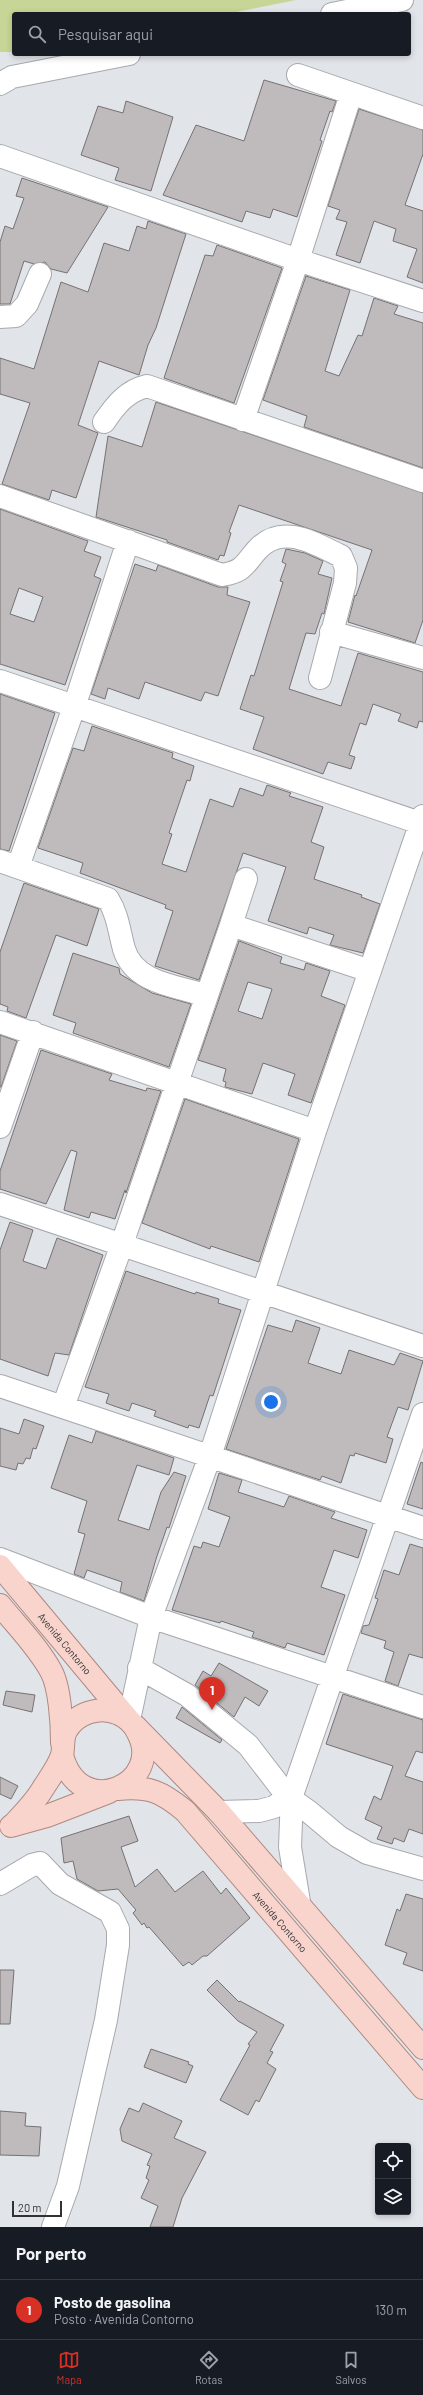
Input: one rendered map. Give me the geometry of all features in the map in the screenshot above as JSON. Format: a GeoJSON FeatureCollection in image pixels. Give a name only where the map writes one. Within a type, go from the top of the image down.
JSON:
{"type":"FeatureCollection","features":[{"type":"Feature","properties":{"kind":"main road","name":"Avenida Contorno"},"geometry":{"type":"LineString","coordinates":[[0,1566],[132,1723],[219,1812],[299,1902],[423,2048]]}},
{"type":"Feature","properties":{"kind":"main road"},"geometry":{"type":"LineString","coordinates":[[0,1605],[40,1654],[52,1672],[62,1719],[62,1749],[65,1768],[73,1779],[84,1787],[96,1792],[114,1790]]}},
{"type":"Feature","properties":{"kind":"main road"},"geometry":{"type":"LineString","coordinates":[[107,1710],[119,1714],[132,1723],[141,1737],[143,1749],[142,1762],[137,1773],[129,1782],[114,1790],[47,1816],[7,1827],[41,1791],[62,1749],[66,1732],[74,1722],[89,1713],[107,1710]]}},
{"type":"Feature","properties":{"kind":"main road","name":"Avenida Contorno"},"geometry":{"type":"LineString","coordinates":[[114,1790],[137,1787],[154,1790],[167,1797],[186,1811],[423,2088]]}},
{"type":"Feature","properties":{"kind":"street"},"geometry":{"type":"LineString","coordinates":[[342,12],[402,0]]}},
{"type":"Feature","properties":{"kind":"street"},"geometry":{"type":"LineString","coordinates":[[4,79],[119,56]]}},
{"type":"Feature","properties":{"kind":"street"},"geometry":{"type":"LineString","coordinates":[[298,75],[423,118]]}},
{"type":"Feature","properties":{"kind":"street"},"geometry":{"type":"LineString","coordinates":[[243,420],[298,260],[351,94]]}},
{"type":"Feature","properties":{"kind":"street"},"geometry":{"type":"LineString","coordinates":[[0,156],[298,260],[423,301]]}},
{"type":"Feature","properties":{"kind":"street"},"geometry":{"type":"LineString","coordinates":[[0,317],[16,316],[27,304],[40,274]]}},
{"type":"Feature","properties":{"kind":"street"},"geometry":{"type":"LineString","coordinates":[[104,422],[117,403],[134,389],[147,386],[423,482]]}},
{"type":"Feature","properties":{"kind":"street"},"geometry":{"type":"LineString","coordinates":[[0,496],[222,575],[237,573],[247,566],[257,550],[270,541],[286,536],[297,536],[341,556],[346,568],[345,583],[320,678]]}},
{"type":"Feature","properties":{"kind":"street"},"geometry":{"type":"LineString","coordinates":[[128,541],[74,707],[9,864],[108,899],[115,909],[124,949],[134,967],[144,976],[205,995]]}},
{"type":"Feature","properties":{"kind":"street"},"geometry":{"type":"LineString","coordinates":[[331,632],[423,658]]}},
{"type":"Feature","properties":{"kind":"street"},"geometry":{"type":"LineString","coordinates":[[0,681],[74,707],[422,821],[315,1131],[210,1456],[151,1617],[139,1668],[132,1723]]}},
{"type":"Feature","properties":{"kind":"street"},"geometry":{"type":"LineString","coordinates":[[63,1407],[121,1247],[177,1083],[205,995],[246,879]]}},
{"type":"Feature","properties":{"kind":"street"},"geometry":{"type":"LineString","coordinates":[[231,925],[370,971]]}},
{"type":"Feature","properties":{"kind":"street"},"geometry":{"type":"LineString","coordinates":[[0,1022],[33,1032],[315,1131]]}},
{"type":"Feature","properties":{"kind":"street"},"geometry":{"type":"LineString","coordinates":[[0,1127],[33,1032]]}},
{"type":"Feature","properties":{"kind":"street"},"geometry":{"type":"LineString","coordinates":[[0,1204],[121,1247],[423,1346]]}},
{"type":"Feature","properties":{"kind":"street"},"geometry":{"type":"LineString","coordinates":[[0,1386],[423,1528]]}},
{"type":"Feature","properties":{"kind":"street"},"geometry":{"type":"LineString","coordinates":[[299,1902],[290,1847],[290,1797],[389,1517],[423,1414]]}},
{"type":"Feature","properties":{"kind":"street"},"geometry":{"type":"LineString","coordinates":[[0,1559],[151,1617],[423,1707]]}},
{"type":"Feature","properties":{"kind":"street"},"geometry":{"type":"LineString","coordinates":[[139,1668],[187,1695],[248,1745],[290,1797],[354,1847],[423,1869]]}},
{"type":"Feature","properties":{"kind":"street"},"geometry":{"type":"LineString","coordinates":[[219,1812],[259,1811],[274,1806],[290,1797]]}},
{"type":"Feature","properties":{"kind":"street"},"geometry":{"type":"LineString","coordinates":[[0,1884],[32,1865],[40,1863],[60,1884],[110,1912],[118,1929],[118,1945],[106,2020],[68,2186],[53,2226]]}},
{"type":"Feature","properties":{"kind":"green space"},"geometry":{"type":"Polygon","coordinates":[[[0,0],[296,0],[236,12],[12,12],[12,52],[0,52],[0,0]]]}},
{"type":"Feature","properties":{"kind":"building"},"geometry":{"type":"Polygon","coordinates":[[[264,80],[336,101],[332,112],[330,111],[320,140],[322,141],[297,217],[273,209],[270,218],[246,211],[242,222],[163,195],[196,125],[244,141],[264,80]]]}},
{"type":"Feature","properties":{"kind":"building"},"geometry":{"type":"Polygon","coordinates":[[[126,101],[173,117],[151,191],[115,180],[119,168],[81,155],[98,106],[123,113],[126,101]]]}},
{"type":"Feature","properties":{"kind":"building"},"geometry":{"type":"Polygon","coordinates":[[[359,109],[423,130],[423,154],[405,205],[423,211],[423,283],[407,277],[417,249],[393,241],[396,229],[374,221],[360,263],[336,255],[347,222],[336,219],[340,210],[328,206],[359,109]]]}},
{"type":"Feature","properties":{"kind":"building"},"geometry":{"type":"Polygon","coordinates":[[[22,178],[108,207],[67,273],[51,269],[45,262],[34,264],[24,261],[10,304],[0,304],[0,242],[5,226],[13,229],[24,198],[16,196],[22,178]]]}},
{"type":"Feature","properties":{"kind":"building"},"geometry":{"type":"Polygon","coordinates":[[[148,221],[186,234],[156,328],[148,345],[139,375],[99,361],[78,425],[98,433],[76,498],[52,490],[49,500],[2,484],[30,403],[0,394],[0,358],[34,369],[61,282],[88,292],[104,243],[129,251],[137,226],[146,229],[148,221]]]}},
{"type":"Feature","properties":{"kind":"building"},"geometry":{"type":"Polygon","coordinates":[[[217,245],[282,268],[234,403],[164,378],[205,255],[213,256],[217,245]]]}},
{"type":"Feature","properties":{"kind":"building"},"geometry":{"type":"Polygon","coordinates":[[[306,276],[350,290],[325,371],[339,376],[358,335],[362,336],[374,298],[398,306],[394,314],[423,323],[423,468],[304,427],[307,416],[263,400],[306,276]]]}},
{"type":"Feature","properties":{"kind":"building"},"geometry":{"type":"Polygon","coordinates":[[[156,402],[423,493],[423,620],[415,643],[348,622],[355,595],[356,596],[372,550],[239,505],[229,532],[231,533],[224,556],[220,555],[218,560],[167,542],[167,540],[96,517],[108,436],[142,447],[156,402]]]}},
{"type":"Feature","properties":{"kind":"building"},"geometry":{"type":"Polygon","coordinates":[[[0,509],[88,541],[84,551],[101,557],[94,576],[101,579],[65,685],[0,664],[0,509]],[[19,588],[10,614],[34,622],[43,597],[19,588]]]}},
{"type":"Feature","properties":{"kind":"building"},"geometry":{"type":"Polygon","coordinates":[[[286,549],[305,553],[323,561],[318,574],[332,578],[324,614],[322,613],[315,634],[306,633],[289,689],[341,706],[358,653],[423,672],[423,722],[419,721],[417,728],[398,721],[401,714],[373,704],[366,725],[360,723],[349,755],[355,757],[351,769],[328,762],[323,774],[253,749],[264,717],[240,709],[251,675],[254,676],[283,582],[280,581],[286,564],[282,562],[286,549]]]}},
{"type":"Feature","properties":{"kind":"building"},"geometry":{"type":"Polygon","coordinates":[[[135,564],[156,571],[158,565],[218,587],[228,587],[227,595],[250,602],[218,696],[205,692],[201,701],[145,682],[139,699],[108,688],[105,699],[91,694],[135,564]]]}},
{"type":"Feature","properties":{"kind":"building"},"geometry":{"type":"Polygon","coordinates":[[[0,694],[55,713],[9,851],[0,849],[0,694]]]}},
{"type":"Feature","properties":{"kind":"building"},"geometry":{"type":"Polygon","coordinates":[[[92,726],[173,753],[172,758],[194,766],[190,781],[187,780],[169,833],[172,834],[162,864],[186,872],[210,799],[233,807],[240,788],[263,796],[267,785],[291,793],[289,796],[323,807],[311,842],[324,847],[314,879],[362,895],[361,897],[380,904],[363,953],[330,945],[334,935],[309,927],[307,934],[268,921],[286,867],[243,853],[199,980],[155,966],[173,911],[165,908],[166,905],[80,873],[83,863],[38,848],[73,748],[84,751],[92,726]]]}},
{"type":"Feature","properties":{"kind":"building"},"geometry":{"type":"Polygon","coordinates":[[[24,883],[99,909],[87,946],[56,935],[26,1018],[7,1011],[8,1007],[0,1004],[0,952],[24,883]]]}},
{"type":"Feature","properties":{"kind":"building"},"geometry":{"type":"Polygon","coordinates":[[[239,941],[282,957],[280,963],[304,970],[306,963],[330,971],[321,996],[345,1005],[311,1103],[288,1095],[295,1074],[263,1063],[252,1094],[225,1087],[226,1082],[223,1081],[226,1069],[198,1060],[239,941]],[[248,982],[238,1011],[262,1019],[272,989],[248,982]]]}},
{"type":"Feature","properties":{"kind":"building"},"geometry":{"type":"Polygon","coordinates":[[[73,953],[119,968],[120,974],[152,993],[191,1004],[169,1067],[73,1033],[76,1023],[53,1015],[73,953]]]}},
{"type":"Feature","properties":{"kind":"building"},"geometry":{"type":"Polygon","coordinates":[[[0,1035],[17,1041],[1,1087],[0,1087],[0,1035]]]}},
{"type":"Feature","properties":{"kind":"building"},"geometry":{"type":"Polygon","coordinates":[[[41,1050],[112,1074],[109,1080],[146,1091],[147,1088],[161,1091],[126,1193],[125,1190],[115,1219],[91,1212],[89,1218],[64,1210],[77,1152],[71,1150],[46,1204],[0,1189],[0,1171],[41,1050]]]}},
{"type":"Feature","properties":{"kind":"building"},"geometry":{"type":"Polygon","coordinates":[[[185,1099],[299,1139],[259,1262],[211,1246],[210,1249],[142,1223],[185,1099]]]}},
{"type":"Feature","properties":{"kind":"building"},"geometry":{"type":"Polygon","coordinates":[[[10,1222],[33,1230],[23,1261],[46,1269],[57,1238],[103,1255],[69,1355],[55,1353],[48,1376],[0,1359],[0,1250],[10,1222]]]}},
{"type":"Feature","properties":{"kind":"building"},"geometry":{"type":"Polygon","coordinates":[[[126,1271],[195,1294],[196,1292],[219,1299],[218,1303],[241,1310],[213,1396],[210,1395],[199,1428],[189,1425],[188,1428],[154,1416],[156,1411],[132,1403],[129,1411],[114,1406],[106,1403],[109,1394],[85,1387],[126,1271]]]}},
{"type":"Feature","properties":{"kind":"building"},"geometry":{"type":"Polygon","coordinates":[[[296,1320],[320,1328],[308,1363],[341,1374],[349,1350],[394,1365],[400,1353],[423,1361],[408,1410],[398,1407],[387,1437],[393,1439],[386,1463],[355,1453],[354,1456],[350,1455],[341,1483],[322,1476],[320,1480],[226,1449],[268,1325],[292,1332],[296,1320]]]}},
{"type":"Feature","properties":{"kind":"building"},"geometry":{"type":"Polygon","coordinates":[[[24,1419],[44,1426],[36,1449],[33,1448],[30,1459],[26,1458],[23,1464],[18,1463],[16,1470],[0,1466],[0,1428],[19,1434],[24,1419]]]}},
{"type":"Feature","properties":{"kind":"building"},"geometry":{"type":"Polygon","coordinates":[[[96,1431],[174,1458],[169,1475],[137,1465],[118,1520],[149,1530],[161,1492],[174,1472],[186,1476],[169,1528],[167,1527],[156,1559],[144,1601],[120,1592],[122,1582],[87,1570],[84,1578],[74,1574],[85,1534],[78,1532],[87,1501],[51,1488],[69,1435],[92,1443],[96,1431]]]}},
{"type":"Feature","properties":{"kind":"building"},"geometry":{"type":"Polygon","coordinates":[[[421,1462],[423,1463],[423,1509],[407,1504],[421,1462]]]}},
{"type":"Feature","properties":{"kind":"building"},"geometry":{"type":"Polygon","coordinates":[[[219,1473],[242,1480],[238,1492],[284,1507],[289,1496],[335,1512],[331,1518],[367,1530],[358,1558],[334,1550],[321,1587],[345,1595],[324,1655],[287,1643],[285,1648],[252,1637],[254,1632],[221,1621],[220,1623],[172,1610],[194,1546],[201,1548],[203,1542],[219,1547],[230,1517],[208,1509],[219,1473]]]}},
{"type":"Feature","properties":{"kind":"building"},"geometry":{"type":"Polygon","coordinates":[[[410,1544],[423,1548],[423,1658],[409,1654],[398,1686],[385,1681],[394,1652],[384,1648],[386,1641],[361,1633],[363,1626],[369,1625],[378,1599],[375,1598],[384,1570],[399,1575],[410,1544]]]}},
{"type":"Feature","properties":{"kind":"building"},"geometry":{"type":"Polygon","coordinates":[[[219,1663],[268,1691],[259,1706],[245,1697],[234,1717],[195,1685],[203,1671],[211,1676],[219,1663]]]}},
{"type":"Feature","properties":{"kind":"building"},"geometry":{"type":"Polygon","coordinates":[[[6,1691],[35,1695],[32,1712],[3,1705],[6,1691]]]}},
{"type":"Feature","properties":{"kind":"building"},"geometry":{"type":"Polygon","coordinates":[[[343,1694],[423,1720],[423,1753],[416,1751],[405,1776],[423,1782],[423,1834],[409,1829],[404,1842],[394,1838],[392,1844],[377,1839],[382,1827],[365,1819],[374,1796],[381,1800],[393,1766],[326,1744],[343,1694]]]}},
{"type":"Feature","properties":{"kind":"building"},"geometry":{"type":"Polygon","coordinates":[[[182,1707],[222,1740],[220,1743],[176,1718],[182,1707]]]}},
{"type":"Feature","properties":{"kind":"building"},"geometry":{"type":"Polygon","coordinates":[[[0,1777],[18,1786],[11,1799],[0,1794],[0,1777]]]}},
{"type":"Feature","properties":{"kind":"building"},"geometry":{"type":"Polygon","coordinates":[[[129,1816],[138,1841],[121,1847],[135,1887],[157,1869],[175,1892],[203,1871],[221,1894],[226,1888],[250,1918],[207,1956],[203,1956],[192,1965],[189,1962],[183,1966],[149,1927],[147,1928],[144,1923],[142,1925],[133,1913],[136,1910],[118,1889],[98,1891],[77,1879],[73,1861],[64,1863],[61,1838],[129,1816]]]}},
{"type":"Feature","properties":{"kind":"building"},"geometry":{"type":"Polygon","coordinates":[[[406,1894],[423,1899],[423,1971],[403,1964],[407,1953],[385,1945],[397,1909],[400,1911],[406,1894]]]}},
{"type":"Feature","properties":{"kind":"building"},"geometry":{"type":"Polygon","coordinates":[[[0,1970],[14,1970],[10,2024],[0,2024],[0,1970]]]}},
{"type":"Feature","properties":{"kind":"building"},"geometry":{"type":"Polygon","coordinates":[[[217,1980],[239,2002],[240,2001],[284,2025],[270,2051],[273,2052],[267,2063],[276,2069],[259,2102],[256,2100],[248,2115],[220,2100],[250,2045],[248,2044],[257,2032],[238,2021],[207,1990],[217,1980]]]}},
{"type":"Feature","properties":{"kind":"building"},"geometry":{"type":"Polygon","coordinates":[[[151,2049],[189,2062],[188,2064],[193,2066],[186,2083],[144,2067],[151,2049]]]}},
{"type":"Feature","properties":{"kind":"building"},"geometry":{"type":"Polygon","coordinates":[[[143,2103],[182,2121],[174,2138],[206,2152],[182,2198],[173,2227],[150,2227],[158,2206],[141,2198],[149,2180],[146,2178],[150,2166],[147,2165],[152,2154],[122,2141],[120,2129],[129,2108],[139,2112],[143,2103]]]}},
{"type":"Feature","properties":{"kind":"building"},"geometry":{"type":"Polygon","coordinates":[[[0,2111],[26,2113],[25,2126],[41,2127],[39,2156],[0,2155],[0,2111]]]}},
{"type":"Feature","properties":{"kind":"place","name":"Posto de gasolina"},"geometry":{"type":"Point","coordinates":[212,1710]}}]}
